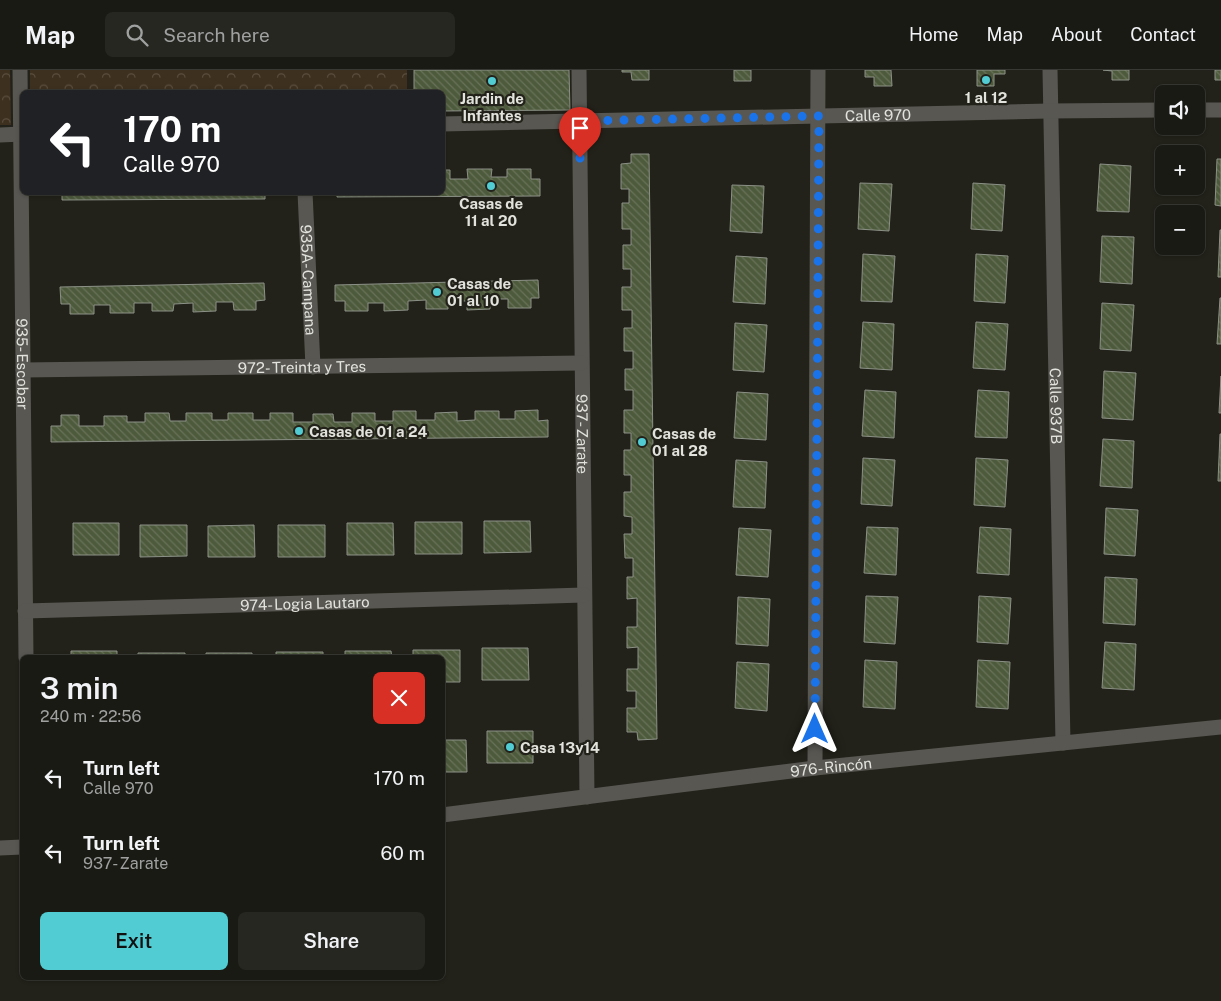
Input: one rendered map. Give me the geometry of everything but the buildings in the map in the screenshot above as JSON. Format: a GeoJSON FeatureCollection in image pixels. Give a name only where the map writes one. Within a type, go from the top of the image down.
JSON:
{"type":"FeatureCollection","features":[{"type":"Feature","properties":{"kind":"street","name":"935- Escobar"},"geometry":{"type":"LineString","coordinates":[[20,70],[21,90]]}},
{"type":"Feature","properties":{"kind":"street","name":"937- Zarate"},"geometry":{"type":"LineString","coordinates":[[579,70],[587,797]]}},
{"type":"Feature","properties":{"kind":"street"},"geometry":{"type":"LineString","coordinates":[[815,768],[818,70]]}},
{"type":"Feature","properties":{"kind":"street","name":"Calle 937B"},"geometry":{"type":"LineString","coordinates":[[1050,70],[1049,111],[1063,743]]}},
{"type":"Feature","properties":{"kind":"street","name":"Calle 970"},"geometry":{"type":"LineString","coordinates":[[445,124],[1155,110]]}},
{"type":"Feature","properties":{"kind":"street"},"geometry":{"type":"LineString","coordinates":[[1205,110],[1221,110]]}},
{"type":"Feature","properties":{"kind":"street"},"geometry":{"type":"LineString","coordinates":[[0,135],[20,134]]}},
{"type":"Feature","properties":{"kind":"street","name":"935- Escobar"},"geometry":{"type":"LineString","coordinates":[[22,195],[26,655]]}},
{"type":"Feature","properties":{"kind":"street","name":"935A- Campana"},"geometry":{"type":"LineString","coordinates":[[305,195],[313,366]]}},
{"type":"Feature","properties":{"kind":"street","name":"972- Treinta y Tres"},"geometry":{"type":"LineString","coordinates":[[23,370],[581,364]]}},
{"type":"Feature","properties":{"kind":"street","name":"974- Logia Lautaro"},"geometry":{"type":"LineString","coordinates":[[25,611],[584,595]]}},
{"type":"Feature","properties":{"kind":"street","name":"976- Rincón"},"geometry":{"type":"LineString","coordinates":[[445,815],[815,768],[1221,727]]}},
{"type":"Feature","properties":{"kind":"street"},"geometry":{"type":"LineString","coordinates":[[0,848],[20,847]]}},
{"type":"Feature","properties":{"kind":"green space"},"geometry":{"type":"Polygon","coordinates":[[[0,70],[10,70],[11,125],[0,125],[0,70]]]}},
{"type":"Feature","properties":{"kind":"green space"},"geometry":{"type":"Polygon","coordinates":[[[30,70],[407,70],[407,90],[30,90],[30,70]]]}},
{"type":"Feature","properties":{"kind":"place","name":"1 al 12"},"geometry":{"type":"Point","coordinates":[986,80]}},
{"type":"Feature","properties":{"kind":"place","name":"Jardin de Infantes"},"geometry":{"type":"Point","coordinates":[492,81]}},
{"type":"Feature","properties":{"kind":"place","name":"Casas de 11 al 20"},"geometry":{"type":"Point","coordinates":[491,186]}},
{"type":"Feature","properties":{"kind":"place","name":"Casas de 01 al 10"},"geometry":{"type":"Point","coordinates":[437,292]}},
{"type":"Feature","properties":{"kind":"place","name":"Casas de 01 a 24"},"geometry":{"type":"Point","coordinates":[299,431]}},
{"type":"Feature","properties":{"kind":"place","name":"Casas de 01 al 28"},"geometry":{"type":"Point","coordinates":[642,442]}},
{"type":"Feature","properties":{"kind":"place","name":"Casa 13y14"},"geometry":{"type":"Point","coordinates":[510,747]}},
{"type":"Feature","properties":{"kind":"route"},"geometry":{"type":"LineString","coordinates":[[580,158],[580,121],[819,116],[815,729]]}}]}
